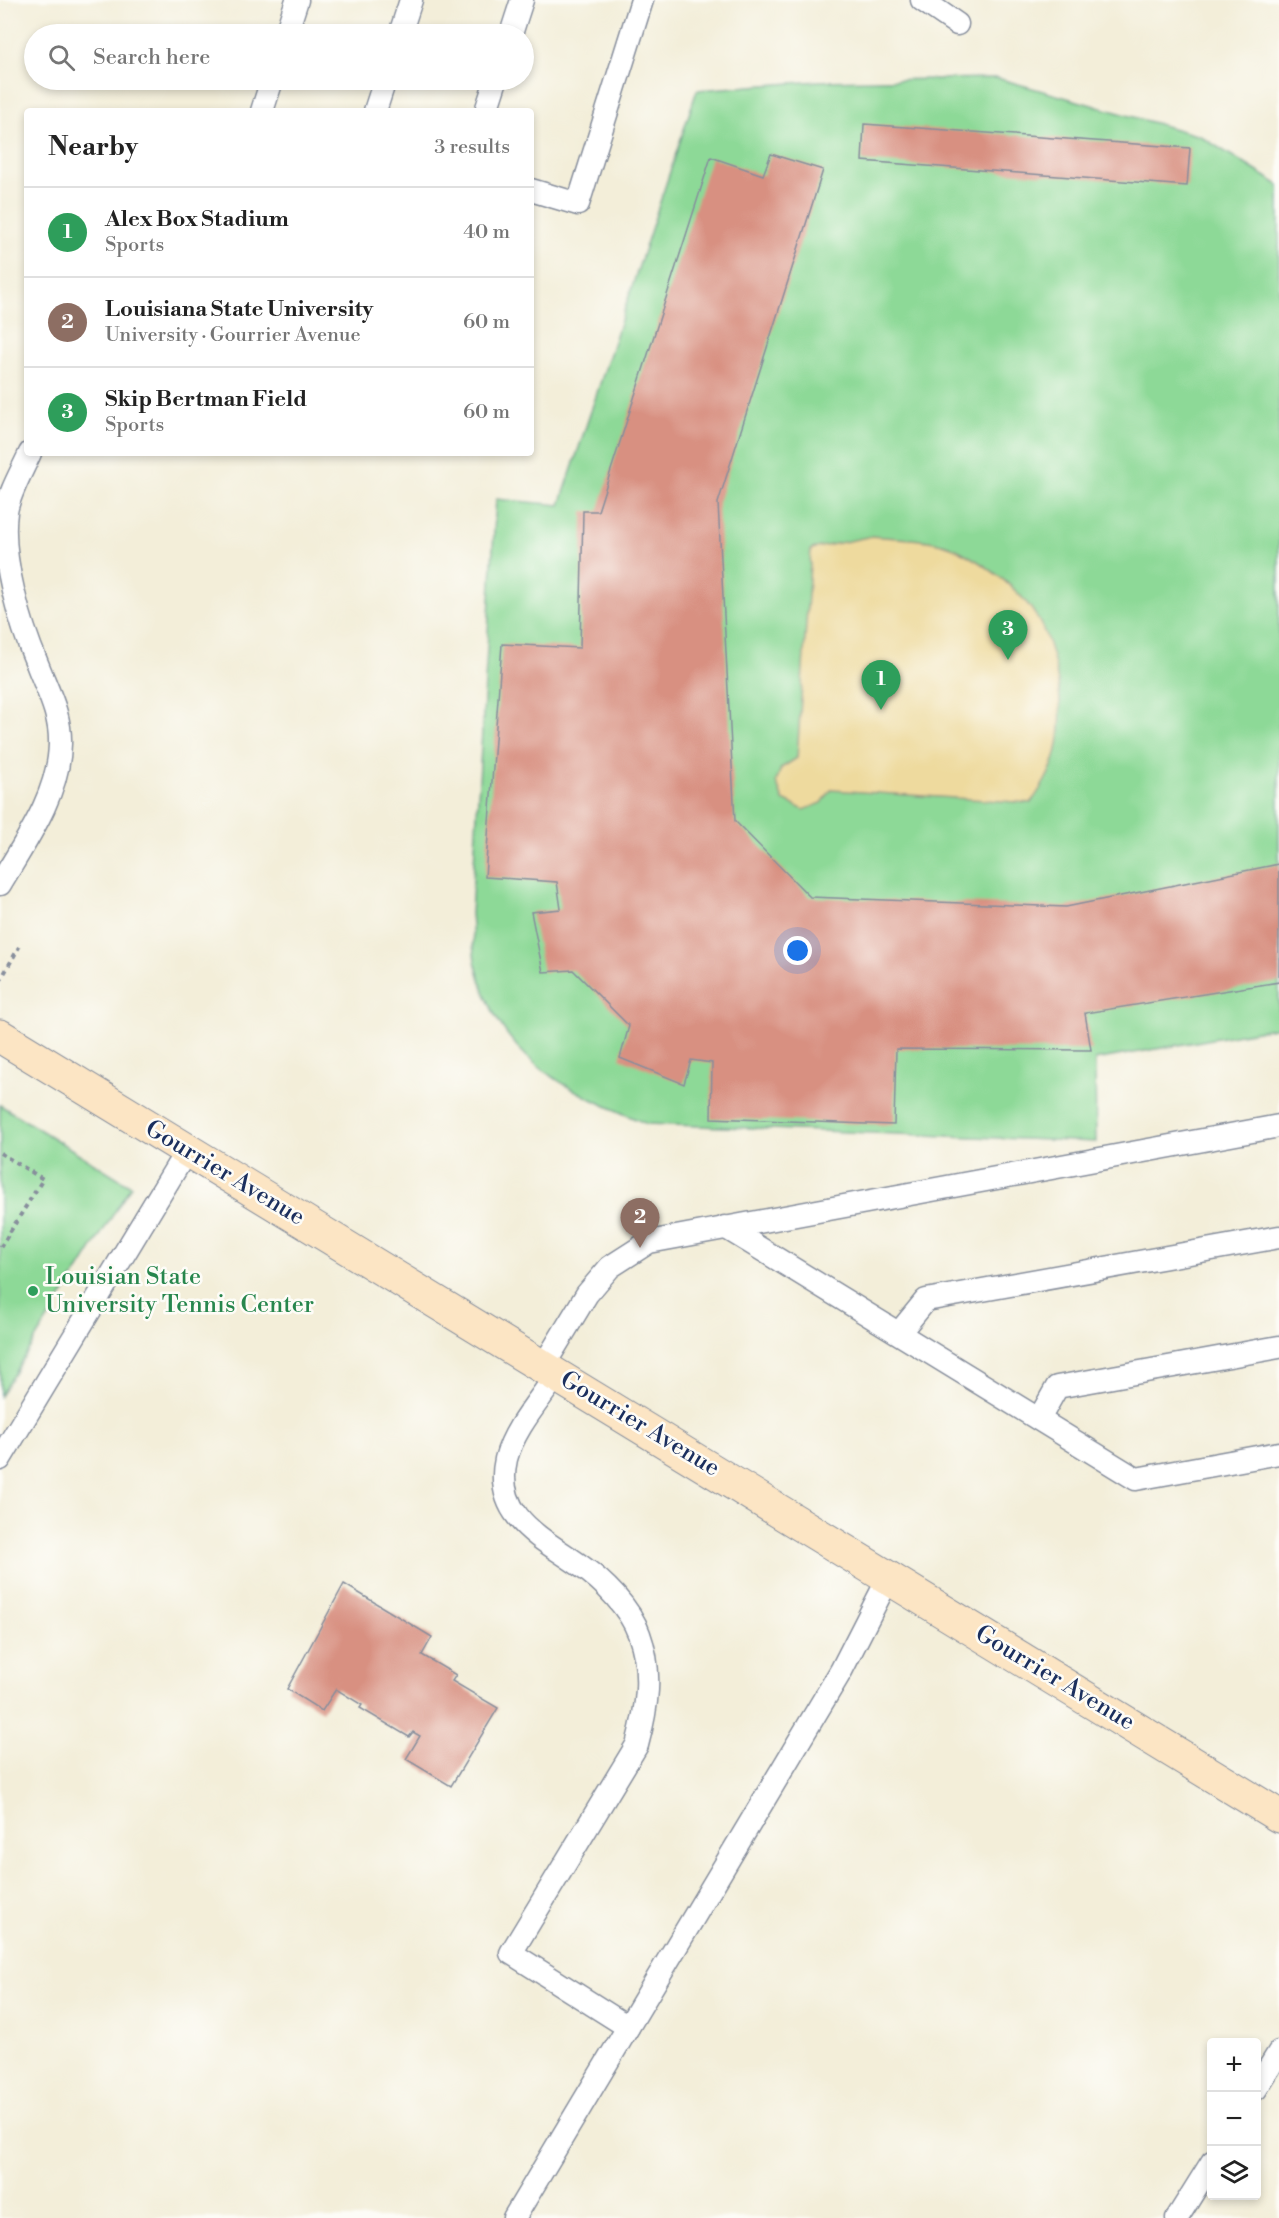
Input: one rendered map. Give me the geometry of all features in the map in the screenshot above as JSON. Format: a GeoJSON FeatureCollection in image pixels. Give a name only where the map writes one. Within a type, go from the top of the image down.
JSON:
{"type":"FeatureCollection","features":[{"type":"Feature","properties":{"kind":"main road","name":"Gourrier Avenue"},"geometry":{"type":"LineString","coordinates":[[0,1036],[550,1369],[1279,1816]]}},
{"type":"Feature","properties":{"kind":"lane"},"geometry":{"type":"LineString","coordinates":[[289,24],[297,0]]}},
{"type":"Feature","properties":{"kind":"lane"},"geometry":{"type":"LineString","coordinates":[[403,24],[411,0]]}},
{"type":"Feature","properties":{"kind":"lane"},"geometry":{"type":"LineString","coordinates":[[514,24],[522,0]]}},
{"type":"Feature","properties":{"kind":"lane"},"geometry":{"type":"LineString","coordinates":[[534,191],[578,204],[642,0]]}},
{"type":"Feature","properties":{"kind":"lane"},"geometry":{"type":"LineString","coordinates":[[922,0],[957,24]]}},
{"type":"Feature","properties":{"kind":"lane"},"geometry":{"type":"LineString","coordinates":[[263,108],[269,90]]}},
{"type":"Feature","properties":{"kind":"lane"},"geometry":{"type":"LineString","coordinates":[[376,108],[382,90]]}},
{"type":"Feature","properties":{"kind":"lane"},"geometry":{"type":"LineString","coordinates":[[487,108],[493,90]]}},
{"type":"Feature","properties":{"kind":"lane"},"geometry":{"type":"LineString","coordinates":[[0,884],[38,820],[55,773],[60,743],[54,702],[21,625],[7,560],[6,511],[29,456]]}},
{"type":"Feature","properties":{"kind":"lane"},"geometry":{"type":"LineString","coordinates":[[628,2027],[511,1953],[637,1746],[648,1708],[648,1675],[639,1633],[616,1598],[582,1566],[540,1541],[512,1510],[505,1484],[506,1459],[518,1431],[587,1294],[610,1267],[649,1242],[1279,1126]]}},
{"type":"Feature","properties":{"kind":"lane"},"geometry":{"type":"LineString","coordinates":[[0,1459],[187,1150]]}},
{"type":"Feature","properties":{"kind":"lane"},"geometry":{"type":"LineString","coordinates":[[725,1227],[1136,1479],[1279,1453]]}},
{"type":"Feature","properties":{"kind":"lane"},"geometry":{"type":"LineString","coordinates":[[899,1333],[926,1300],[1279,1237]]}},
{"type":"Feature","properties":{"kind":"lane"},"geometry":{"type":"LineString","coordinates":[[1039,1419],[1057,1387],[1279,1347]]}},
{"type":"Feature","properties":{"kind":"lane"},"geometry":{"type":"LineString","coordinates":[[514,2218],[841,1671],[890,1577]]}},
{"type":"Feature","properties":{"kind":"lane"},"geometry":{"type":"LineString","coordinates":[[1261,2082],[1279,2052]]}},
{"type":"Feature","properties":{"kind":"lane"},"geometry":{"type":"LineString","coordinates":[[1177,2218],[1207,2170]]}},
{"type":"Feature","properties":{"kind":"path"},"geometry":{"type":"LineString","coordinates":[[0,981],[19,947]]}},
{"type":"Feature","properties":{"kind":"path"},"geometry":{"type":"LineString","coordinates":[[0,1153],[43,1179],[0,1248]]}},
{"type":"Feature","properties":{"kind":"green space"},"geometry":{"type":"Polygon","coordinates":[[[997,78],[1200,136],[1279,185],[1279,1027],[1095,1060],[1096,1142],[647,1124],[589,1098],[539,1067],[501,1026],[487,998],[476,965],[471,914],[496,499],[560,505],[697,90],[819,81],[997,78]]]}},
{"type":"Feature","properties":{"kind":"green space","name":"Louisian State University Tennis Center"},"geometry":{"type":"Polygon","coordinates":[[[0,1105],[131,1186],[0,1396],[0,1105]]]}},
{"type":"Feature","properties":{"kind":"sand"},"geometry":{"type":"Polygon","coordinates":[[[872,536],[916,539],[958,550],[1003,579],[1019,594],[1037,617],[1052,654],[1057,675],[1060,717],[1054,761],[1031,803],[831,790],[822,803],[804,810],[783,800],[776,782],[781,768],[797,758],[811,549],[872,536]]]}},
{"type":"Feature","properties":{"kind":"building"},"geometry":{"type":"Polygon","coordinates":[[[864,124],[1190,148],[1187,186],[862,161],[864,124]]]}},
{"type":"Feature","properties":{"kind":"building"},"geometry":{"type":"Polygon","coordinates":[[[771,154],[823,170],[718,503],[735,821],[810,897],[1066,907],[1279,864],[1279,982],[1085,1013],[1091,1050],[896,1049],[894,1125],[711,1118],[712,1063],[691,1060],[684,1084],[620,1058],[629,1026],[573,970],[543,972],[531,912],[561,909],[557,882],[485,877],[502,644],[580,648],[583,511],[598,511],[711,157],[763,175],[771,154]]]}},
{"type":"Feature","properties":{"kind":"building"},"geometry":{"type":"Polygon","coordinates":[[[344,1584],[432,1637],[422,1655],[456,1675],[452,1681],[498,1708],[451,1786],[406,1759],[420,1736],[413,1732],[409,1737],[360,1708],[362,1705],[336,1689],[322,1711],[287,1689],[344,1584]]]}},
{"type":"Feature","properties":{"kind":"place","name":"Skip Bertman Field"},"geometry":{"type":"Point","coordinates":[1008,660]}},
{"type":"Feature","properties":{"kind":"place","name":"Alex Box Stadium"},"geometry":{"type":"Point","coordinates":[881,710]}},
{"type":"Feature","properties":{"kind":"place","name":"Louisiana State University"},"geometry":{"type":"Point","coordinates":[640,1248]}},
{"type":"Feature","properties":{"kind":"place","name":"Louisian State University Tennis Center"},"geometry":{"type":"Point","coordinates":[33,1291]}}]}
